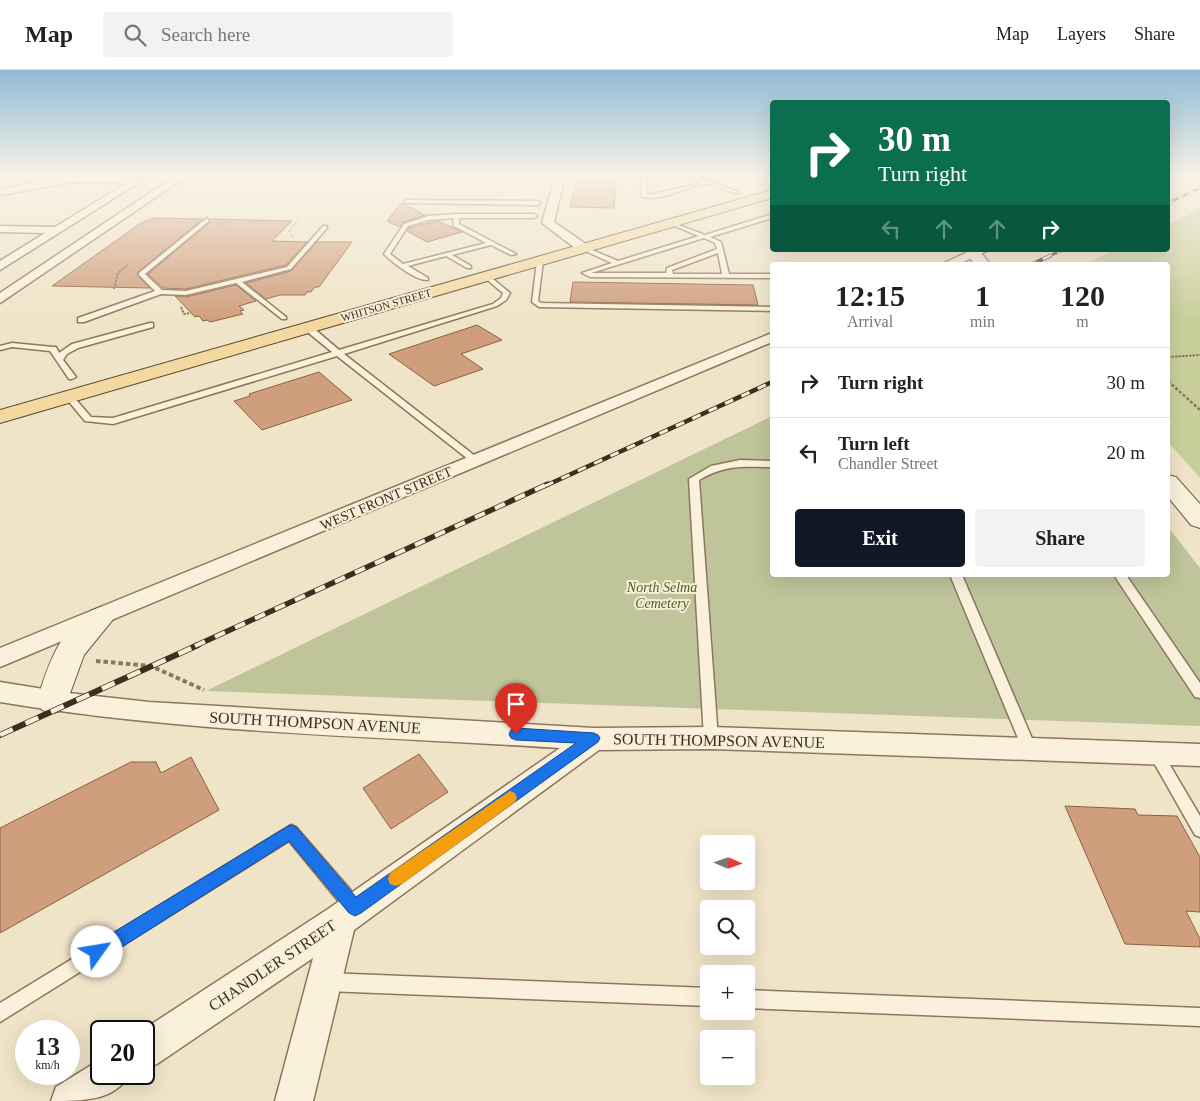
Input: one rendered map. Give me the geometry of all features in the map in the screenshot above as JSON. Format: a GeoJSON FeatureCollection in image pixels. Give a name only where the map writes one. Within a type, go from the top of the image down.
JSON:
{"type":"FeatureCollection","features":[{"type":"Feature","properties":{"kind":"main road","name":"WHITSON STREET"},"geometry":{"type":"LineString","coordinates":[[267,323],[619,224]]}},
{"type":"Feature","properties":{"kind":"main road","name":"WHITSON STREET"},"geometry":{"type":"LineString","coordinates":[[0,417],[668,224]]}},
{"type":"Feature","properties":{"kind":"main road"},"geometry":{"type":"LineString","coordinates":[[308,328],[305,324],[307,320],[409,289],[426,279]]}},
{"type":"Feature","properties":{"kind":"main road"},"geometry":{"type":"LineString","coordinates":[[69,397],[117,374],[208,348],[214,345],[214,338]]}},
{"type":"Feature","properties":{"kind":"main road"},"geometry":{"type":"LineString","coordinates":[[54,382],[91,372]]}},
{"type":"Feature","properties":{"kind":"street"},"geometry":{"type":"LineString","coordinates":[[0,266],[67,224]]}},
{"type":"Feature","properties":{"kind":"street"},"geometry":{"type":"LineString","coordinates":[[0,300],[111,224]]}},
{"type":"Feature","properties":{"kind":"street"},"geometry":{"type":"LineString","coordinates":[[534,224],[538,230],[569,238]]}},
{"type":"Feature","properties":{"kind":"street"},"geometry":{"type":"LineString","coordinates":[[550,224],[583,248]]}},
{"type":"Feature","properties":{"kind":"street"},"geometry":{"type":"LineString","coordinates":[[0,229],[58,230]]}},
{"type":"Feature","properties":{"kind":"street"},"geometry":{"type":"LineString","coordinates":[[956,262],[978,255]]}},
{"type":"Feature","properties":{"kind":"street"},"geometry":{"type":"LineString","coordinates":[[0,271],[41,272]]}},
{"type":"Feature","properties":{"kind":"street","name":"WEST FRONT STREET"},"geometry":{"type":"LineString","coordinates":[[0,658],[770,339]]}},
{"type":"Feature","properties":{"kind":"street"},"geometry":{"type":"LineString","coordinates":[[1170,484],[1200,520]]}},
{"type":"Feature","properties":{"kind":"street"},"geometry":{"type":"LineString","coordinates":[[53,701],[65,659],[82,633],[101,617]]}},
{"type":"Feature","properties":{"kind":"street","name":"SOUTH THOMPSON AVENUE"},"geometry":{"type":"LineString","coordinates":[[0,692],[53,701],[149,712],[594,738],[711,738],[1200,755]]}},
{"type":"Feature","properties":{"kind":"street","name":"CHANDLER STREET"},"geometry":{"type":"LineString","coordinates":[[155,1044],[347,914],[594,738]]}},
{"type":"Feature","properties":{"kind":"street"},"geometry":{"type":"LineString","coordinates":[[294,1101],[324,982],[347,914]]}},
{"type":"Feature","properties":{"kind":"street"},"geometry":{"type":"LineString","coordinates":[[70,1101],[94,1085]]}},
{"type":"Feature","properties":{"kind":"lane"},"geometry":{"type":"LineString","coordinates":[[160,292],[141,274],[202,224]]}},
{"type":"Feature","properties":{"kind":"lane"},"geometry":{"type":"LineString","coordinates":[[409,224],[406,225],[387,252],[388,258],[426,279]]}},
{"type":"Feature","properties":{"kind":"lane"},"geometry":{"type":"LineString","coordinates":[[456,224],[513,254]]}},
{"type":"Feature","properties":{"kind":"lane"},"geometry":{"type":"LineString","coordinates":[[685,224],[718,242],[726,276]]}},
{"type":"Feature","properties":{"kind":"lane"},"geometry":{"type":"LineString","coordinates":[[746,224],[585,273],[590,275],[770,276]]}},
{"type":"Feature","properties":{"kind":"lane"},"geometry":{"type":"LineString","coordinates":[[81,320],[160,292],[186,293],[289,268],[325,227]]}},
{"type":"Feature","properties":{"kind":"lane"},"geometry":{"type":"LineString","coordinates":[[402,266],[491,243]]}},
{"type":"Feature","properties":{"kind":"lane"},"geometry":{"type":"LineString","coordinates":[[583,248],[617,263]]}},
{"type":"Feature","properties":{"kind":"lane"},"geometry":{"type":"LineString","coordinates":[[670,276],[669,268],[720,250]]}},
{"type":"Feature","properties":{"kind":"lane"},"geometry":{"type":"LineString","coordinates":[[447,254],[469,267]]}},
{"type":"Feature","properties":{"kind":"lane"},"geometry":{"type":"LineString","coordinates":[[540,261],[535,302],[539,305],[770,309]]}},
{"type":"Feature","properties":{"kind":"lane"},"geometry":{"type":"LineString","coordinates":[[69,397],[88,419],[113,421],[495,305],[504,299],[507,293],[486,276]]}},
{"type":"Feature","properties":{"kind":"lane"},"geometry":{"type":"LineString","coordinates":[[237,281],[284,318]]}},
{"type":"Feature","properties":{"kind":"lane"},"geometry":{"type":"LineString","coordinates":[[59,360],[64,352],[75,346],[150,325]]}},
{"type":"Feature","properties":{"kind":"lane"},"geometry":{"type":"LineString","coordinates":[[308,328],[476,461]]}},
{"type":"Feature","properties":{"kind":"lane"},"geometry":{"type":"LineString","coordinates":[[0,348],[12,345],[53,349],[72,378]]}},
{"type":"Feature","properties":{"kind":"lane"},"geometry":{"type":"LineString","coordinates":[[711,738],[694,479],[710,469],[725,463],[770,464]]}},
{"type":"Feature","properties":{"kind":"lane"},"geometry":{"type":"LineString","coordinates":[[957,577],[1030,750]]}},
{"type":"Feature","properties":{"kind":"lane"},"geometry":{"type":"LineString","coordinates":[[1121,577],[1200,693]]}},
{"type":"Feature","properties":{"kind":"lane"},"geometry":{"type":"LineString","coordinates":[[1156,754],[1200,830]]}},
{"type":"Feature","properties":{"kind":"lane"},"geometry":{"type":"LineString","coordinates":[[0,1013],[290,832],[347,914]]}},
{"type":"Feature","properties":{"kind":"lane"},"geometry":{"type":"LineString","coordinates":[[324,982],[700,997]]}},
{"type":"Feature","properties":{"kind":"lane"},"geometry":{"type":"LineString","coordinates":[[755,999],[1200,1017]]}},
{"type":"Feature","properties":{"kind":"path"},"geometry":{"type":"LineString","coordinates":[[217,231],[225,224]]}},
{"type":"Feature","properties":{"kind":"path"},"geometry":{"type":"LineString","coordinates":[[293,237],[289,231],[295,224]]}},
{"type":"Feature","properties":{"kind":"path"},"geometry":{"type":"LineString","coordinates":[[1170,356],[1200,354]]}},
{"type":"Feature","properties":{"kind":"path"},"geometry":{"type":"LineString","coordinates":[[1170,383],[1200,410]]}},
{"type":"Feature","properties":{"kind":"path"},"geometry":{"type":"LineString","coordinates":[[89,660],[150,666],[212,693]]}},
{"type":"Feature","properties":{"kind":"green space"},"geometry":{"type":"Polygon","coordinates":[[[1170,224],[1200,224],[1200,478],[1170,444],[1170,262],[1089,262],[1110,252],[1170,252],[1170,224]]]}},
{"type":"Feature","properties":{"kind":"green space","name":"North Selma Cemetery"},"geometry":{"type":"Polygon","coordinates":[[[770,417],[770,577],[1170,577],[1170,530],[1200,568],[1200,726],[206,691],[770,417]]]}},
{"type":"Feature","properties":{"kind":"building"},"geometry":{"type":"Polygon","coordinates":[[[139,224],[197,224],[138,272],[138,276],[150,288],[52,286],[139,224]]]}},
{"type":"Feature","properties":{"kind":"building"},"geometry":{"type":"Polygon","coordinates":[[[207,224],[289,224],[272,241],[307,242],[286,265],[186,289],[163,288],[148,274],[207,224]]]}},
{"type":"Feature","properties":{"kind":"building"},"geometry":{"type":"Polygon","coordinates":[[[425,224],[445,224],[462,232],[427,242],[407,231],[409,228],[425,224]]]}},
{"type":"Feature","properties":{"kind":"building"},"geometry":{"type":"Polygon","coordinates":[[[317,242],[352,242],[319,287],[315,287],[311,292],[307,292],[305,295],[280,295],[266,299],[246,283],[291,271],[317,242]]]}},
{"type":"Feature","properties":{"kind":"building"},"geometry":{"type":"Polygon","coordinates":[[[573,282],[753,285],[758,305],[570,302],[573,282]]]}},
{"type":"Feature","properties":{"kind":"building"},"geometry":{"type":"Polygon","coordinates":[[[236,285],[256,301],[239,306],[244,310],[240,311],[243,314],[210,322],[207,320],[203,321],[199,316],[195,317],[175,296],[186,297],[236,285]]]}},
{"type":"Feature","properties":{"kind":"building"},"geometry":{"type":"Polygon","coordinates":[[[477,325],[502,340],[461,354],[483,369],[434,386],[389,354],[477,325]]]}},
{"type":"Feature","properties":{"kind":"building"},"geometry":{"type":"Polygon","coordinates":[[[319,372],[352,400],[262,430],[234,401],[250,396],[249,394],[319,372]]]}},
{"type":"Feature","properties":{"kind":"building"},"geometry":{"type":"Polygon","coordinates":[[[419,754],[448,792],[391,829],[363,788],[419,754]]]}},
{"type":"Feature","properties":{"kind":"building"},"geometry":{"type":"Polygon","coordinates":[[[191,757],[219,810],[0,933],[0,828],[131,762],[156,762],[161,773],[191,757]]]}},
{"type":"Feature","properties":{"kind":"building"},"geometry":{"type":"Polygon","coordinates":[[[1065,806],[1135,809],[1138,815],[1177,816],[1200,857],[1200,912],[1186,911],[1200,939],[1200,947],[1125,944],[1065,806]]]}},
{"type":"Feature","properties":{"kind":"railway"},"geometry":{"type":"LineString","coordinates":[[1047,257],[1058,252]]}},
{"type":"Feature","properties":{"kind":"railway"},"geometry":{"type":"LineString","coordinates":[[1037,262],[1050,256]]}},
{"type":"Feature","properties":{"kind":"railway"},"geometry":{"type":"LineString","coordinates":[[545,486],[770,383]]}},
{"type":"Feature","properties":{"kind":"railway"},"geometry":{"type":"LineString","coordinates":[[195,646],[548,484]]}},
{"type":"Feature","properties":{"kind":"railway"},"geometry":{"type":"LineString","coordinates":[[0,735],[198,645]]}},
{"type":"Feature","properties":{"kind":"slow traffic"},"geometry":{"type":"LineString","coordinates":[[396,879],[510,798]]}},
{"type":"Feature","properties":{"kind":"route"},"geometry":{"type":"LineString","coordinates":[[97,952],[290,832],[355,908],[594,738],[516,734]]}}]}
